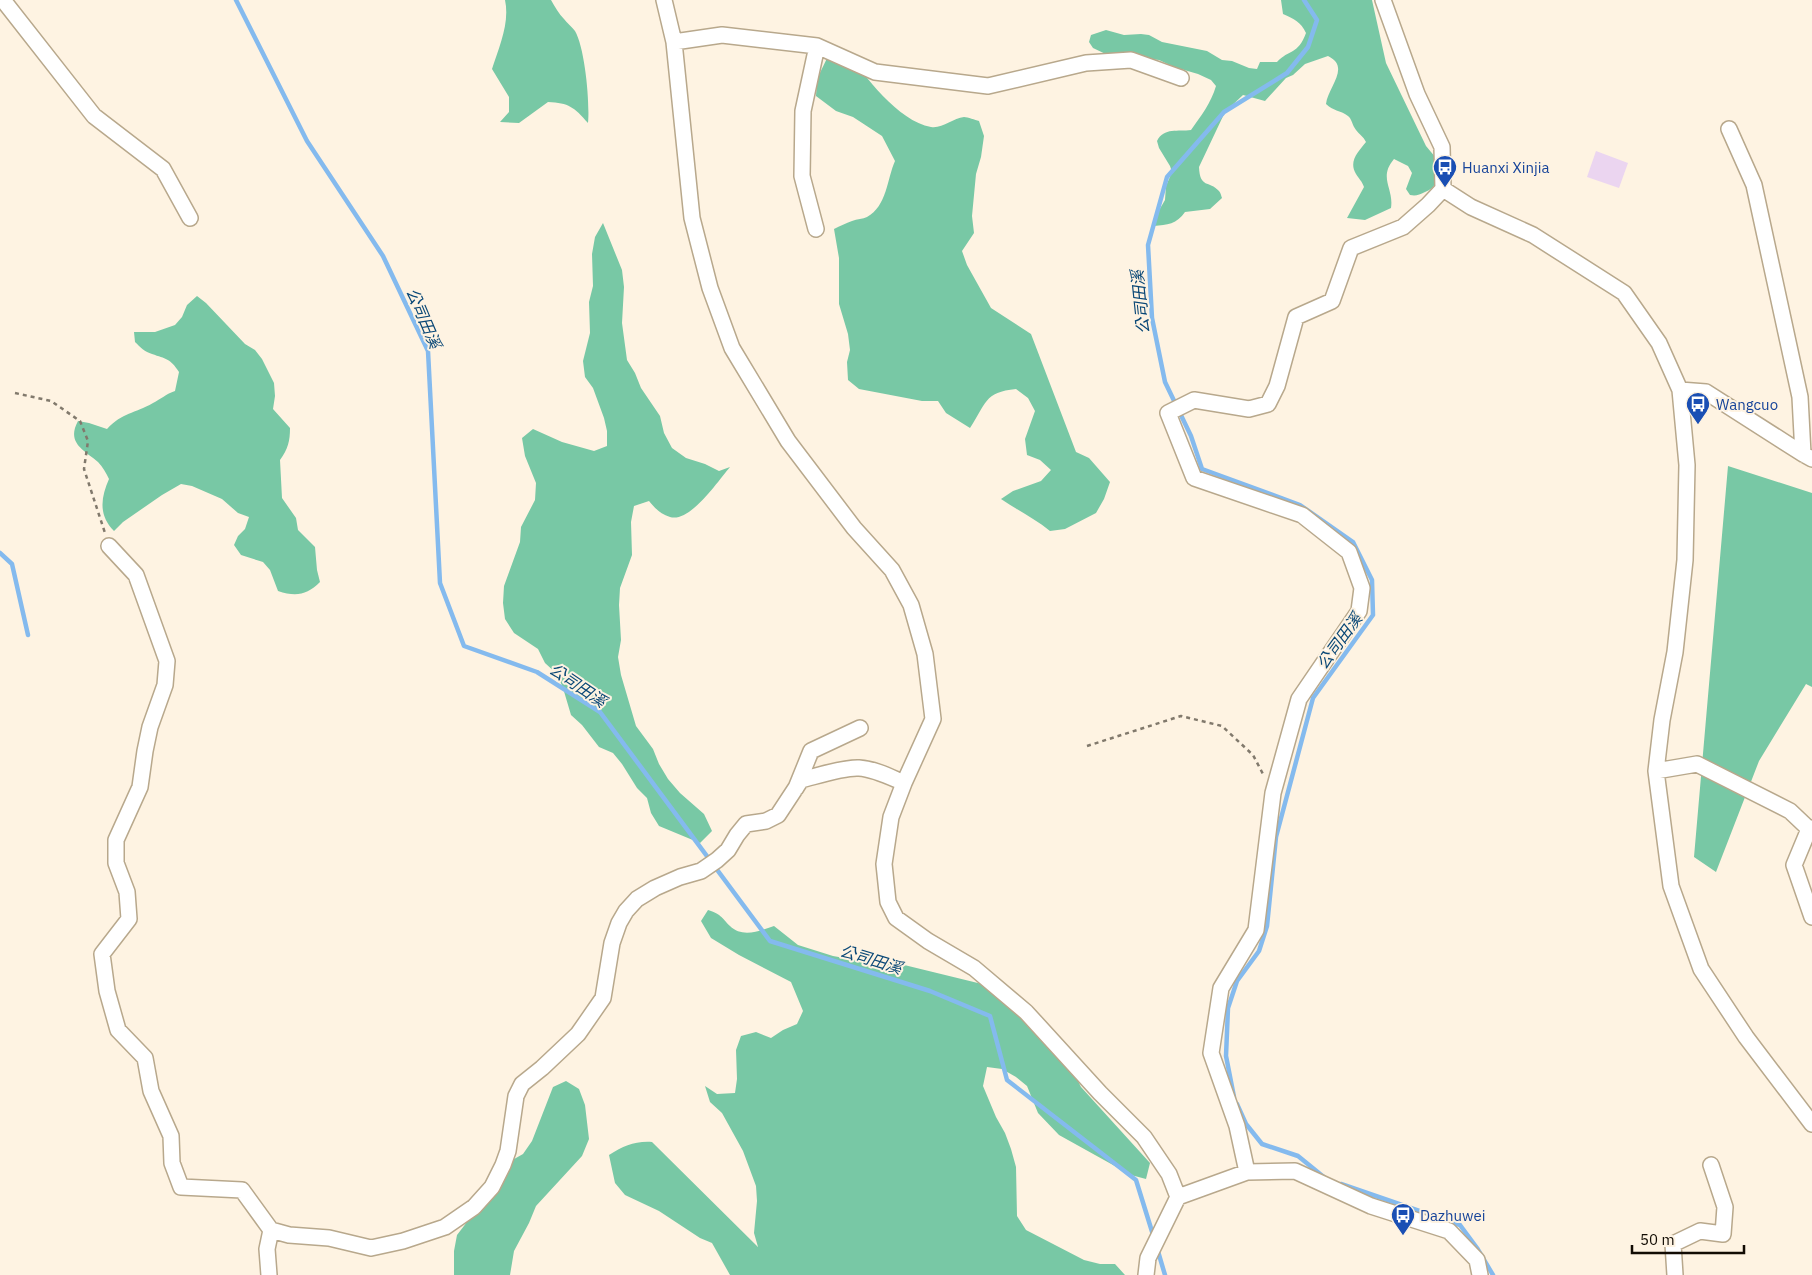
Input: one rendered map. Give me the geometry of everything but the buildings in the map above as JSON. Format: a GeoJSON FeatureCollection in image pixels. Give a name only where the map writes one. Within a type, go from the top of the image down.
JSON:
{"type":"FeatureCollection","features":[{"type":"Feature","properties":{"kind":"street"},"geometry":{"type":"LineString","coordinates":[[3,0],[94,116],[163,169],[190,218]]}},
{"type":"Feature","properties":{"kind":"street"},"geometry":{"type":"LineString","coordinates":[[664,0],[674,42],[692,218],[710,288],[732,348],[788,441],[854,528],[892,570],[911,605],[925,654],[933,719],[891,817],[884,864],[888,902],[896,918],[928,941],[974,968],[1026,1012],[1100,1093],[1144,1137],[1169,1174],[1176,1201],[1148,1258],[1146,1275]]}},
{"type":"Feature","properties":{"kind":"street"},"geometry":{"type":"LineString","coordinates":[[1247,1172],[1237,1126],[1211,1053],[1221,988],[1256,930],[1273,793],[1299,699],[1359,611],[1362,588],[1348,552],[1302,515],[1194,478],[1168,413],[1194,400],[1249,408],[1268,404],[1277,386],[1296,317],[1332,301],[1351,248],[1403,227],[1443,189],[1442,147],[1417,94],[1383,0]]}},
{"type":"Feature","properties":{"kind":"street"},"geometry":{"type":"LineString","coordinates":[[674,42],[722,36],[817,46],[874,72],[988,86],[1086,63],[1131,60],[1181,78]]}},
{"type":"Feature","properties":{"kind":"street"},"geometry":{"type":"LineString","coordinates":[[816,229],[802,176],[803,111],[817,46]]}},
{"type":"Feature","properties":{"kind":"street"},"geometry":{"type":"LineString","coordinates":[[1729,129],[1754,185],[1800,397],[1807,457]]}},
{"type":"Feature","properties":{"kind":"street"},"geometry":{"type":"LineString","coordinates":[[1443,189],[1471,207],[1533,235],[1624,293],[1659,343],[1680,390],[1688,465],[1685,560],[1675,652],[1662,720],[1656,771],[1671,886],[1701,969],[1746,1037],[1812,1124]]}},
{"type":"Feature","properties":{"kind":"street"},"geometry":{"type":"LineString","coordinates":[[1680,390],[1706,392],[1807,457]]}},
{"type":"Feature","properties":{"kind":"street"},"geometry":{"type":"LineString","coordinates":[[109,546],[136,575],[167,662],[165,685],[150,728],[140,787],[116,840],[116,863],[127,892],[129,919],[102,954],[107,991],[118,1030],[145,1058],[151,1091],[171,1136],[172,1163],[181,1187],[242,1190],[271,1230],[289,1236],[328,1238],[371,1248],[403,1241],[445,1227],[474,1208],[492,1187],[503,1165],[508,1150],[516,1096],[522,1084],[578,1034],[603,998],[605,975],[612,943],[619,923],[626,911],[638,899],[655,888],[680,877],[701,871],[728,850],[736,834],[746,824],[766,821],[778,815],[801,780],[858,768],[876,771],[904,783]]}},
{"type":"Feature","properties":{"kind":"street"},"geometry":{"type":"LineString","coordinates":[[795,789],[811,751],[860,728]]}},
{"type":"Feature","properties":{"kind":"street"},"geometry":{"type":"LineString","coordinates":[[1656,771],[1698,764],[1790,812],[1810,828],[1794,865],[1812,917]]}},
{"type":"Feature","properties":{"kind":"street"},"geometry":{"type":"LineString","coordinates":[[1675,1275],[1673,1244],[1700,1231],[1723,1234],[1726,1207],[1711,1164]]}},
{"type":"Feature","properties":{"kind":"street"},"geometry":{"type":"LineString","coordinates":[[1176,1201],[1247,1172],[1295,1171],[1371,1206],[1449,1231],[1477,1260],[1480,1275]]}},
{"type":"Feature","properties":{"kind":"street"},"geometry":{"type":"LineString","coordinates":[[269,1275],[267,1249],[271,1230]]}},
{"type":"Feature","properties":{"kind":"path"},"geometry":{"type":"LineString","coordinates":[[15,393],[51,400],[80,421],[88,441],[84,469],[109,546]]}},
{"type":"Feature","properties":{"kind":"path"},"geometry":{"type":"LineString","coordinates":[[1087,746],[1181,716],[1222,726],[1254,755],[1273,793]]}},
{"type":"Feature","properties":{"kind":"green space"},"geometry":{"type":"Polygon","coordinates":[[[505,0],[551,0],[560,15],[575,31],[582,50],[586,76],[588,123],[571,107],[561,103],[548,102],[519,123],[500,122],[509,112],[509,97],[492,69],[505,26],[505,0]]]}},
{"type":"Feature","properties":{"kind":"green space"},"geometry":{"type":"Polygon","coordinates":[[[1281,0],[1372,0],[1386,63],[1426,146],[1436,158],[1436,183],[1421,194],[1410,195],[1406,189],[1412,173],[1408,166],[1394,159],[1387,172],[1391,208],[1365,220],[1347,218],[1364,187],[1353,165],[1355,156],[1366,142],[1349,117],[1326,104],[1338,72],[1338,66],[1335,61],[1328,56],[1305,64],[1293,75],[1286,78],[1265,101],[1243,95],[1225,112],[1199,167],[1203,181],[1220,192],[1222,198],[1210,209],[1185,212],[1179,219],[1171,223],[1154,226],[1154,219],[1165,200],[1166,186],[1172,172],[1157,141],[1167,132],[1191,130],[1209,104],[1216,86],[1211,80],[1198,74],[1174,67],[1159,60],[1150,59],[1137,64],[1112,57],[1093,48],[1089,42],[1091,35],[1106,30],[1124,35],[1149,35],[1162,42],[1207,51],[1222,60],[1232,61],[1257,69],[1260,62],[1277,62],[1300,45],[1306,33],[1297,21],[1283,14],[1281,0]]]}},
{"type":"Feature","properties":{"kind":"green space"},"geometry":{"type":"Polygon","coordinates":[[[831,50],[847,50],[883,96],[906,116],[919,123],[935,127],[964,117],[979,121],[984,136],[976,174],[972,216],[974,233],[962,251],[967,265],[991,308],[1031,334],[1076,452],[1089,458],[1110,482],[1104,499],[1096,513],[1065,529],[1050,531],[1001,499],[1013,491],[1041,481],[1051,470],[1040,460],[1027,455],[1025,439],[1035,411],[1028,398],[1016,389],[992,396],[983,406],[970,428],[946,413],[938,401],[922,401],[859,389],[848,380],[847,362],[850,350],[848,334],[839,304],[839,258],[834,229],[867,217],[874,212],[886,192],[895,161],[882,136],[853,117],[836,111],[816,96],[817,79],[831,50]]]}},
{"type":"Feature","properties":{"kind":"green space"},"geometry":{"type":"Polygon","coordinates":[[[603,223],[622,270],[624,287],[622,323],[627,360],[641,388],[660,416],[664,433],[672,448],[686,458],[719,471],[730,467],[711,491],[695,508],[686,514],[670,517],[663,514],[649,501],[634,506],[631,522],[632,555],[620,588],[621,640],[618,657],[621,675],[636,726],[653,749],[668,779],[680,793],[704,814],[712,831],[700,843],[659,826],[651,813],[647,798],[637,788],[622,764],[613,753],[599,747],[582,725],[571,715],[557,674],[545,663],[538,649],[514,633],[505,619],[503,603],[504,586],[520,542],[521,527],[535,500],[536,483],[525,456],[522,438],[533,429],[562,442],[594,451],[607,446],[607,431],[604,418],[593,388],[585,377],[583,361],[590,333],[589,302],[593,286],[592,254],[595,237],[603,223]]]}},
{"type":"Feature","properties":{"kind":"green space"},"geometry":{"type":"Polygon","coordinates":[[[197,296],[245,344],[255,350],[262,359],[274,383],[273,409],[290,428],[288,445],[280,460],[282,498],[296,518],[298,530],[315,547],[320,582],[301,594],[278,591],[270,570],[263,562],[241,555],[234,545],[238,536],[245,529],[249,517],[238,513],[222,499],[192,486],[181,484],[123,522],[114,531],[105,519],[102,506],[104,492],[109,479],[100,464],[82,450],[75,440],[74,435],[78,421],[107,429],[118,419],[146,407],[175,391],[179,372],[176,367],[167,360],[145,351],[135,342],[134,332],[155,332],[175,325],[182,317],[187,305],[197,296]]]}},
{"type":"Feature","properties":{"kind":"green space"},"geometry":{"type":"Polygon","coordinates":[[[1728,466],[1812,493],[1812,687],[1806,684],[1759,761],[1716,872],[1694,857],[1728,466]]]}},
{"type":"Feature","properties":{"kind":"green space"},"geometry":{"type":"Polygon","coordinates":[[[708,910],[718,914],[730,926],[740,932],[746,933],[763,930],[774,926],[798,945],[833,956],[878,964],[892,962],[986,985],[996,991],[1076,1077],[1081,1087],[1150,1163],[1146,1179],[1131,1175],[1059,1135],[1038,1113],[1027,1086],[1002,1069],[987,1067],[983,1086],[1005,1133],[1016,1167],[1017,1216],[1026,1230],[1084,1260],[1100,1264],[1115,1264],[1125,1275],[730,1275],[712,1243],[700,1238],[659,1211],[625,1195],[615,1183],[609,1155],[629,1145],[640,1142],[652,1142],[758,1247],[754,1233],[757,1201],[756,1186],[743,1151],[722,1113],[710,1102],[705,1086],[717,1094],[735,1093],[737,1079],[736,1050],[741,1036],[756,1032],[771,1038],[797,1024],[803,1011],[791,982],[711,938],[701,921],[708,910]]]}},
{"type":"Feature","properties":{"kind":"green space"},"geometry":{"type":"Polygon","coordinates":[[[566,1081],[579,1089],[585,1105],[589,1139],[582,1156],[536,1206],[514,1251],[510,1275],[454,1275],[454,1251],[457,1235],[467,1222],[480,1198],[507,1163],[523,1154],[532,1141],[553,1087],[566,1081]]]}},
{"type":"Feature","properties":{"kind":"waterway","name":"公司田溪"},"geometry":{"type":"LineString","coordinates":[[236,0],[307,141],[383,256],[428,351],[440,583],[464,646],[537,672],[600,712],[770,941],[930,991],[990,1016],[1007,1080],[1136,1180],[1154,1238]]}},
{"type":"Feature","properties":{"kind":"waterway","name":"公司田溪"},"geometry":{"type":"LineString","coordinates":[[1234,1097],[1226,1056],[1228,1008],[1237,981],[1259,951],[1267,926],[1276,837],[1313,698],[1373,615],[1372,580],[1353,542],[1300,505],[1202,469],[1191,436],[1165,382],[1152,318],[1148,245],[1167,177],[1224,112],[1287,73],[1308,47],[1317,20],[1304,0]]}},
{"type":"Feature","properties":{"kind":"waterway"},"geometry":{"type":"LineString","coordinates":[[0,553],[12,564],[28,635]]}},
{"type":"Feature","properties":{"kind":"waterway","name":"公司田溪"},"geometry":{"type":"LineString","coordinates":[[1237,1104],[1246,1124],[1262,1144],[1298,1156],[1325,1178]]}},
{"type":"Feature","properties":{"kind":"waterway","name":"公司田溪"},"geometry":{"type":"LineString","coordinates":[[1341,1184],[1460,1225],[1477,1248],[1493,1275]]}},
{"type":"Feature","properties":{"kind":"waterway","name":"公司田溪"},"geometry":{"type":"LineString","coordinates":[[1157,1248],[1165,1275]]}},
{"type":"Feature","properties":{"kind":"place","name":"Huanxi Xinjia"},"geometry":{"type":"Point","coordinates":[1445,188]}},
{"type":"Feature","properties":{"kind":"place","name":"Wangcuo"},"geometry":{"type":"Point","coordinates":[1698,425]}},
{"type":"Feature","properties":{"kind":"place","name":"Dazhuwei"},"geometry":{"type":"Point","coordinates":[1403,1236]}}]}
